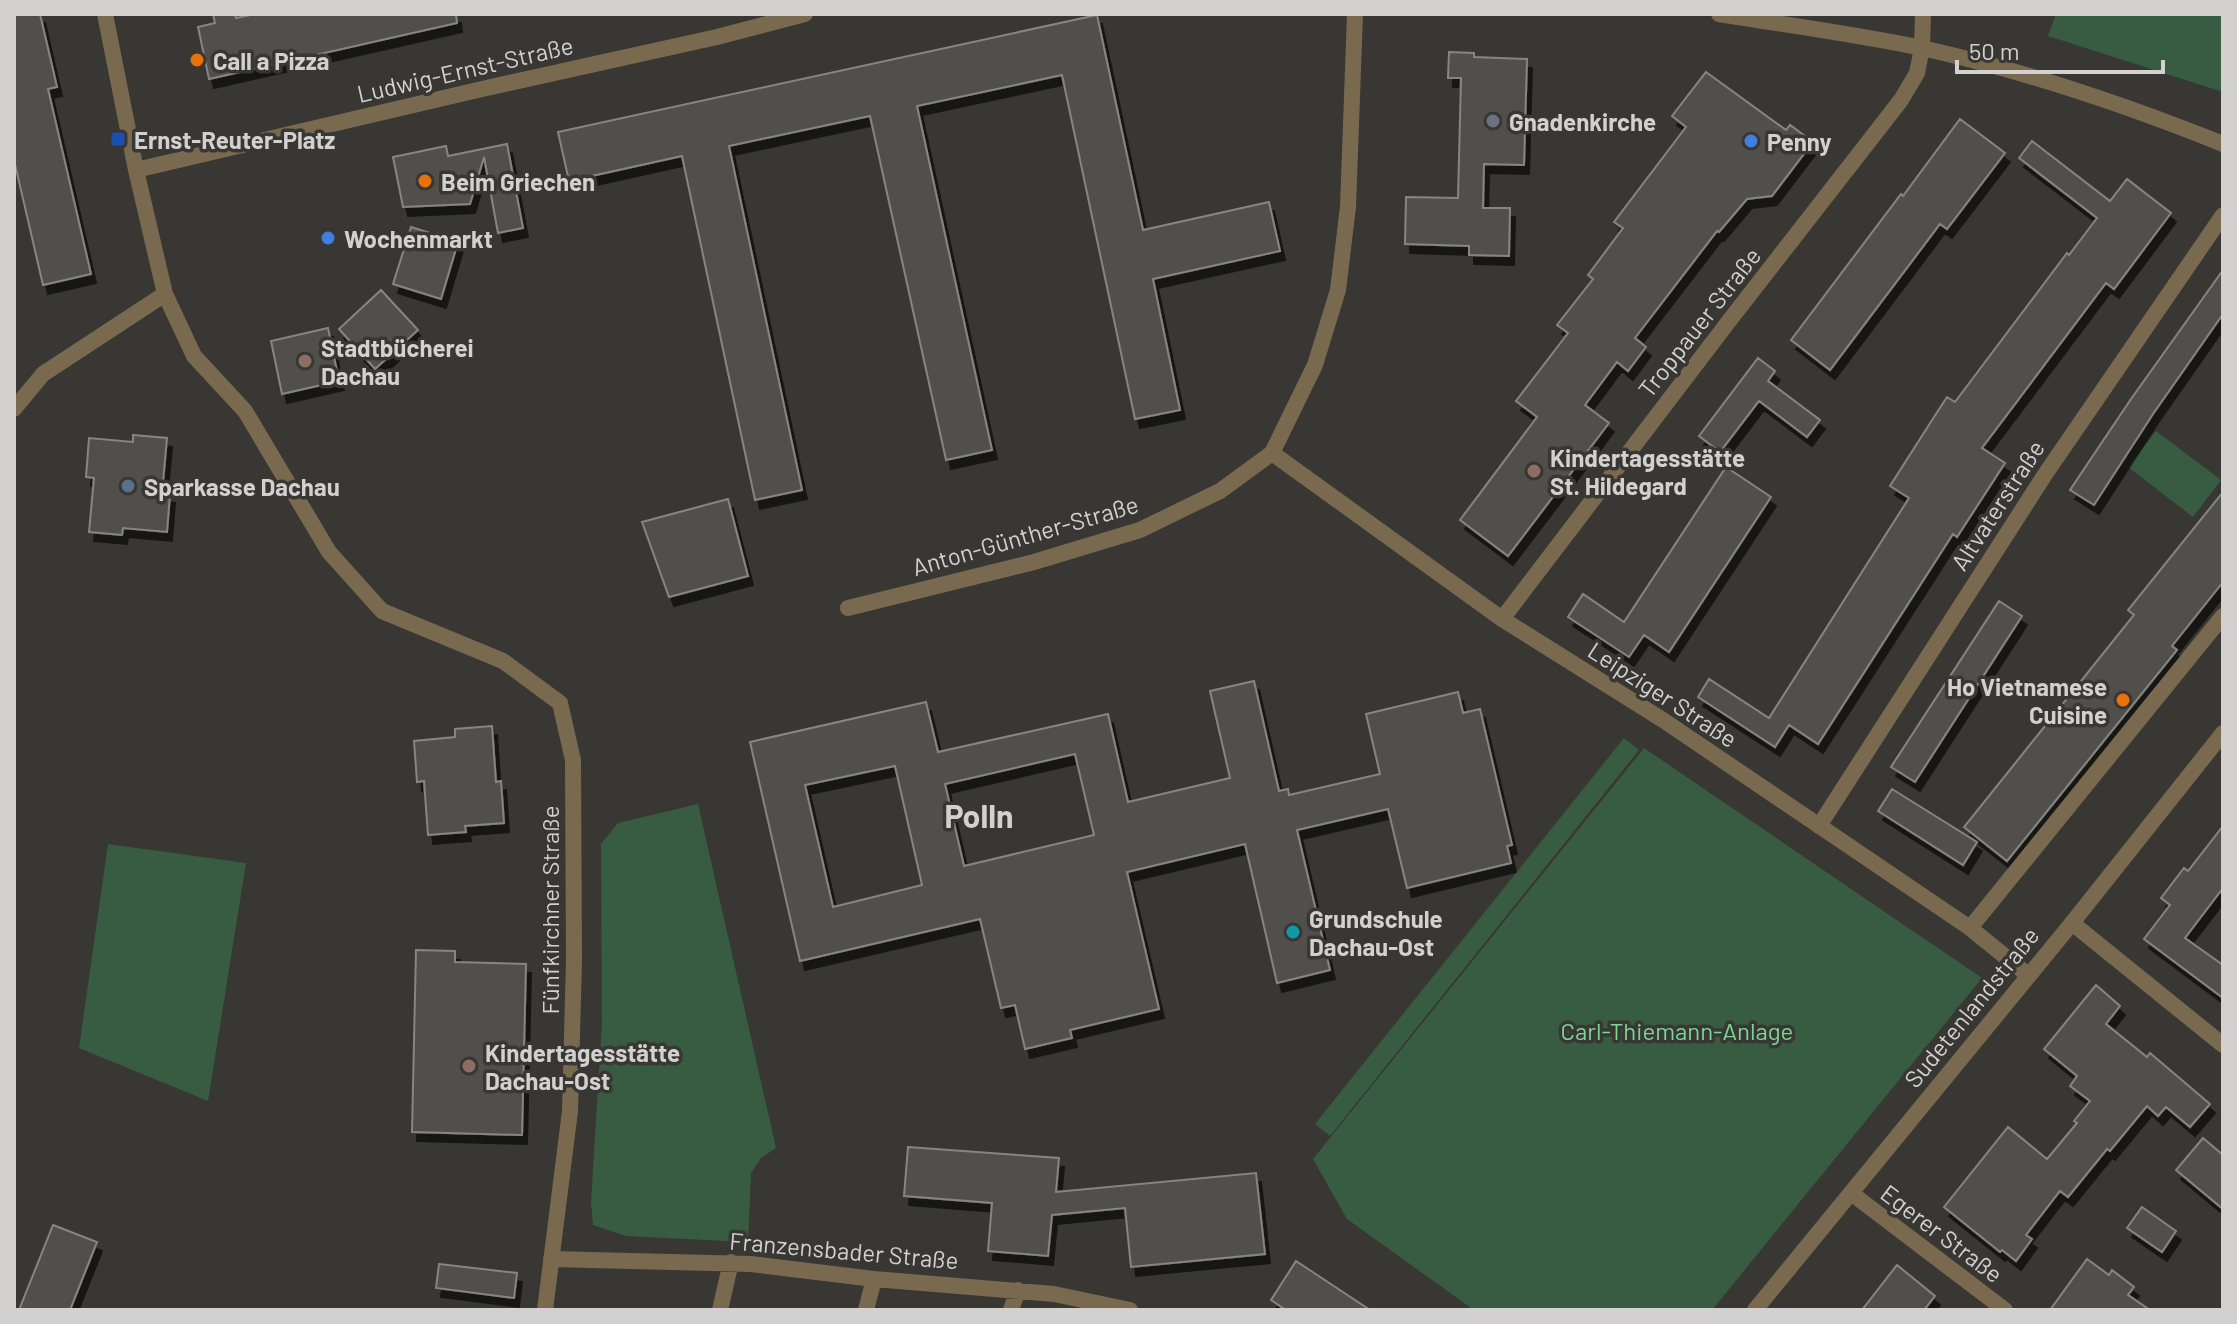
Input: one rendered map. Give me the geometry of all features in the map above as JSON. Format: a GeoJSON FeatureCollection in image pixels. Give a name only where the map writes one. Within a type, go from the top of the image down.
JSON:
{"type":"FeatureCollection","features":[{"type":"Feature","properties":{"kind":"street"},"geometry":{"type":"LineString","coordinates":[[14,409],[43,374],[165,294],[105,14]]}},
{"type":"Feature","properties":{"kind":"street","name":"Ludwig-Ernst-Straße"},"geometry":{"type":"LineString","coordinates":[[136,170],[717,37],[805,14]]}},
{"type":"Feature","properties":{"kind":"street","name":"Anton-Günther-Straße"},"geometry":{"type":"LineString","coordinates":[[848,608],[1034,562],[1140,530],[1220,491],[1272,453],[1315,365],[1338,290],[1348,207],[1355,14]]}},
{"type":"Feature","properties":{"kind":"street"},"geometry":{"type":"LineString","coordinates":[[1719,14],[1922,48],[2026,75],[2132,109],[2223,144]]}},
{"type":"Feature","properties":{"kind":"street","name":"Troppauer Straße"},"geometry":{"type":"LineString","coordinates":[[1502,619],[1901,100],[1917,73],[1922,48],[1923,14]]}},
{"type":"Feature","properties":{"kind":"street","name":"Altvaterstraße"},"geometry":{"type":"LineString","coordinates":[[1819,826],[2046,473],[2223,215]]}},
{"type":"Feature","properties":{"kind":"street","name":"Fünfkirchner Straße"},"geometry":{"type":"LineString","coordinates":[[165,294],[194,356],[245,411],[329,552],[382,611],[503,661],[560,703],[573,760],[574,960],[570,1111],[545,1310]]}},
{"type":"Feature","properties":{"kind":"street","name":"Leipziger Straße"},"geometry":{"type":"LineString","coordinates":[[1272,453],[1502,619],[1663,720],[1970,928],[2028,975]]}},
{"type":"Feature","properties":{"kind":"street"},"geometry":{"type":"LineString","coordinates":[[1970,928],[2223,616]]}},
{"type":"Feature","properties":{"kind":"street","name":"Sudetenlandstraße"},"geometry":{"type":"LineString","coordinates":[[1755,1310],[2072,923],[2223,733]]}},
{"type":"Feature","properties":{"kind":"street"},"geometry":{"type":"LineString","coordinates":[[2072,923],[2223,1045]]}},
{"type":"Feature","properties":{"kind":"street","name":"Egerer Straße"},"geometry":{"type":"LineString","coordinates":[[1851,1193],[2005,1310]]}},
{"type":"Feature","properties":{"kind":"street","name":"Franzensbader Straße"},"geometry":{"type":"LineString","coordinates":[[551,1259],[731,1262],[874,1279],[1054,1294],[1130,1310]]}},
{"type":"Feature","properties":{"kind":"street"},"geometry":{"type":"LineString","coordinates":[[720,1310],[731,1262]]}},
{"type":"Feature","properties":{"kind":"street"},"geometry":{"type":"LineString","coordinates":[[866,1310],[874,1279]]}},
{"type":"Feature","properties":{"kind":"street"},"geometry":{"type":"LineString","coordinates":[[1011,1310],[1018,1290]]}},
{"type":"Feature","properties":{"kind":"green space"},"geometry":{"type":"Polygon","coordinates":[[[2056,14],[2223,14],[2223,92],[2048,36],[2056,14]]]}},
{"type":"Feature","properties":{"kind":"green space"},"geometry":{"type":"Polygon","coordinates":[[[2156,431],[2221,480],[2193,517],[2128,467],[2156,431]]]}},
{"type":"Feature","properties":{"kind":"green space"},"geometry":{"type":"Polygon","coordinates":[[[1624,738],[1639,750],[1330,1136],[1315,1124],[1624,738]]]}},
{"type":"Feature","properties":{"kind":"green space","name":"Carl-Thiemann-Anlage"},"geometry":{"type":"Polygon","coordinates":[[[1644,748],[1982,978],[1712,1310],[1474,1310],[1347,1219],[1313,1159],[1644,748]]]}},
{"type":"Feature","properties":{"kind":"green space"},"geometry":{"type":"Polygon","coordinates":[[[698,804],[776,1148],[761,1158],[751,1173],[748,1242],[626,1236],[593,1225],[591,1202],[602,1022],[601,844],[618,823],[698,804]]]}},
{"type":"Feature","properties":{"kind":"green space"},"geometry":{"type":"Polygon","coordinates":[[[108,844],[246,863],[208,1101],[79,1048],[108,844]]]}},
{"type":"Feature","properties":{"kind":"building"},"geometry":{"type":"Polygon","coordinates":[[[14,14],[40,14],[57,87],[48,89],[91,274],[43,285],[14,160],[14,14]]]}},
{"type":"Feature","properties":{"kind":"building"},"geometry":{"type":"Polygon","coordinates":[[[213,14],[235,14],[236,18],[255,14],[456,14],[457,23],[209,79],[198,27],[215,23],[213,14]]]}},
{"type":"Feature","properties":{"kind":"building"},"geometry":{"type":"Polygon","coordinates":[[[1097,15],[1143,230],[1269,202],[1280,251],[1153,279],[1180,410],[1135,419],[1062,75],[917,106],[992,450],[946,460],[870,116],[729,146],[802,490],[755,500],[682,156],[569,181],[558,132],[1097,15]]]}},
{"type":"Feature","properties":{"kind":"building"},"geometry":{"type":"Polygon","coordinates":[[[1449,52],[1474,53],[1474,57],[1527,59],[1524,165],[1484,164],[1483,208],[1510,208],[1509,256],[1469,255],[1469,246],[1405,244],[1406,197],[1458,198],[1461,78],[1448,78],[1449,52]]]}},
{"type":"Feature","properties":{"kind":"building"},"geometry":{"type":"Polygon","coordinates":[[[1706,72],[1786,130],[1790,125],[1813,142],[1772,196],[1747,199],[1717,231],[1635,338],[1646,347],[1628,371],[1617,362],[1585,405],[1609,423],[1508,556],[1460,520],[1537,417],[1516,401],[1568,333],[1557,325],[1593,279],[1588,275],[1623,228],[1614,222],[1686,127],[1672,116],[1706,72]]]}},
{"type":"Feature","properties":{"kind":"building"},"geometry":{"type":"Polygon","coordinates":[[[1960,119],[2005,153],[1947,229],[1940,224],[1830,370],[1791,340],[1960,119]]]}},
{"type":"Feature","properties":{"kind":"building"},"geometry":{"type":"Polygon","coordinates":[[[2032,141],[2110,201],[2127,179],[2171,213],[2114,289],[2106,283],[1982,448],[2005,463],[1957,537],[1953,534],[1818,744],[1789,725],[1775,747],[1698,697],[1709,679],[1769,718],[1909,498],[1890,486],[1947,397],[1955,402],[2097,218],[2019,158],[2032,141]]]}},
{"type":"Feature","properties":{"kind":"building"},"geometry":{"type":"Polygon","coordinates":[[[507,144],[523,228],[498,233],[484,157],[470,204],[403,207],[393,157],[446,146],[448,156],[507,144]]]}},
{"type":"Feature","properties":{"kind":"building"},"geometry":{"type":"Polygon","coordinates":[[[411,227],[458,242],[441,299],[393,284],[411,227]]]}},
{"type":"Feature","properties":{"kind":"building"},"geometry":{"type":"Polygon","coordinates":[[[2223,270],[2223,314],[2094,505],[2070,490],[2223,270]]]}},
{"type":"Feature","properties":{"kind":"building"},"geometry":{"type":"Polygon","coordinates":[[[381,290],[418,330],[375,369],[339,329],[381,290]]]}},
{"type":"Feature","properties":{"kind":"building","name":"Stadtbücherei Dachau"},"geometry":{"type":"Polygon","coordinates":[[[328,328],[339,381],[282,394],[271,341],[328,328]]]}},
{"type":"Feature","properties":{"kind":"building"},"geometry":{"type":"Polygon","coordinates":[[[1758,358],[1775,371],[1768,381],[1820,420],[1807,437],[1759,401],[1720,452],[1699,436],[1758,358]]]}},
{"type":"Feature","properties":{"kind":"building","name":"Sparkasse Dachau"},"geometry":{"type":"Polygon","coordinates":[[[133,435],[167,438],[162,493],[170,494],[167,532],[123,528],[122,535],[89,532],[94,478],[86,477],[89,438],[133,442],[133,435]]]}},
{"type":"Feature","properties":{"kind":"building"},"geometry":{"type":"Polygon","coordinates":[[[1726,467],[1771,497],[1669,652],[1644,635],[1629,657],[1568,617],[1583,594],[1624,622],[1726,467]]]}},
{"type":"Feature","properties":{"kind":"building"},"geometry":{"type":"Polygon","coordinates":[[[2223,492],[2223,582],[2172,646],[2177,650],[2007,861],[1964,827],[2134,615],[2128,610],[2223,492]]]}},
{"type":"Feature","properties":{"kind":"building"},"geometry":{"type":"Polygon","coordinates":[[[728,499],[748,576],[669,597],[642,522],[728,499]]]}},
{"type":"Feature","properties":{"kind":"building"},"geometry":{"type":"Polygon","coordinates":[[[1999,601],[2022,616],[1915,782],[1891,767],[1999,601]]]}},
{"type":"Feature","properties":{"kind":"building"},"geometry":{"type":"Polygon","coordinates":[[[1254,681],[1279,791],[1288,789],[1289,795],[1380,774],[1366,714],[1458,692],[1463,713],[1480,709],[1512,845],[1507,846],[1511,863],[1407,888],[1388,809],[1297,830],[1330,970],[1277,983],[1245,844],[1127,872],[1159,1009],[1070,1030],[1072,1038],[1025,1049],[1015,1005],[1001,1008],[980,919],[800,961],[750,742],[926,702],[938,752],[1108,714],[1128,802],[1230,778],[1210,691],[1254,681]],[[1075,754],[945,784],[964,866],[1094,835],[1075,754]],[[895,766],[805,785],[833,907],[922,885],[895,766]]]}},
{"type":"Feature","properties":{"kind":"building"},"geometry":{"type":"Polygon","coordinates":[[[492,726],[496,782],[501,781],[504,823],[465,826],[466,832],[428,835],[424,781],[417,782],[414,741],[455,737],[455,729],[492,726]]]}},
{"type":"Feature","properties":{"kind":"building"},"geometry":{"type":"Polygon","coordinates":[[[1892,789],[1977,842],[1963,865],[1878,811],[1892,789]]]}},
{"type":"Feature","properties":{"kind":"building"},"geometry":{"type":"Polygon","coordinates":[[[2223,826],[2223,888],[2185,938],[2223,965],[2223,998],[2144,939],[2170,905],[2161,898],[2184,868],[2188,871],[2223,826]]]}},
{"type":"Feature","properties":{"kind":"building","name":"Kindertagesstätte Dachau-Ost"},"geometry":{"type":"Polygon","coordinates":[[[416,950],[455,951],[455,962],[526,964],[522,1135],[412,1132],[416,950]]]}},
{"type":"Feature","properties":{"kind":"building"},"geometry":{"type":"Polygon","coordinates":[[[2096,985],[2120,1006],[2106,1024],[2147,1057],[2150,1053],[2210,1104],[2190,1127],[2166,1107],[2158,1116],[2147,1106],[2068,1197],[2060,1191],[2026,1235],[2032,1239],[2016,1261],[2002,1250],[2000,1252],[1944,1207],[2008,1127],[2047,1159],[2077,1123],[2074,1121],[2090,1101],[2070,1086],[2077,1076],[2044,1049],[2096,985]]]}},
{"type":"Feature","properties":{"kind":"building"},"geometry":{"type":"Polygon","coordinates":[[[2203,1138],[2223,1155],[2223,1209],[2176,1170],[2203,1138]]]}},
{"type":"Feature","properties":{"kind":"building"},"geometry":{"type":"Polygon","coordinates":[[[908,1147],[1059,1158],[1056,1192],[1256,1173],[1265,1254],[1131,1267],[1125,1208],[1052,1215],[1048,1256],[988,1251],[992,1203],[904,1196],[908,1147]]]}},
{"type":"Feature","properties":{"kind":"building"},"geometry":{"type":"Polygon","coordinates":[[[2142,1207],[2176,1231],[2162,1252],[2127,1228],[2142,1207]]]}},
{"type":"Feature","properties":{"kind":"building"},"geometry":{"type":"Polygon","coordinates":[[[53,1225],[97,1242],[70,1310],[19,1310],[53,1225]]]}},
{"type":"Feature","properties":{"kind":"building"},"geometry":{"type":"Polygon","coordinates":[[[2087,1259],[2109,1275],[2112,1270],[2134,1287],[2128,1295],[2150,1310],[2050,1310],[2087,1259]]]}},
{"type":"Feature","properties":{"kind":"building"},"geometry":{"type":"Polygon","coordinates":[[[1296,1261],[1370,1310],[1286,1310],[1271,1300],[1296,1261]]]}},
{"type":"Feature","properties":{"kind":"building"},"geometry":{"type":"Polygon","coordinates":[[[439,1264],[517,1273],[514,1298],[436,1288],[439,1264]]]}},
{"type":"Feature","properties":{"kind":"building"},"geometry":{"type":"Polygon","coordinates":[[[1897,1265],[1935,1296],[1924,1310],[1862,1310],[1897,1265]]]}},
{"type":"Feature","properties":{"kind":"place","name":"Call a Pizza"},"geometry":{"type":"Point","coordinates":[197,60]}},
{"type":"Feature","properties":{"kind":"place","name":"Gnadenkirche"},"geometry":{"type":"Point","coordinates":[1493,121]}},
{"type":"Feature","properties":{"kind":"place","name":"Ernst-Reuter-Platz"},"geometry":{"type":"Point","coordinates":[118,139]}},
{"type":"Feature","properties":{"kind":"place","name":"Penny"},"geometry":{"type":"Point","coordinates":[1751,141]}},
{"type":"Feature","properties":{"kind":"place","name":"Beim Griechen"},"geometry":{"type":"Point","coordinates":[425,181]}},
{"type":"Feature","properties":{"kind":"place","name":"Wochenmarkt"},"geometry":{"type":"Point","coordinates":[328,238]}},
{"type":"Feature","properties":{"kind":"place","name":"Stadtbücherei Dachau"},"geometry":{"type":"Point","coordinates":[305,361]}},
{"type":"Feature","properties":{"kind":"place","name":"Kindertagesstätte St. Hildegard"},"geometry":{"type":"Point","coordinates":[1534,471]}},
{"type":"Feature","properties":{"kind":"place","name":"Sparkasse Dachau"},"geometry":{"type":"Point","coordinates":[128,486]}},
{"type":"Feature","properties":{"kind":"place","name":"Ho Vietnamese Cuisine"},"geometry":{"type":"Point","coordinates":[2123,700]}},
{"type":"Feature","properties":{"kind":"place","name":"Grundschule Dachau-Ost"},"geometry":{"type":"Point","coordinates":[1293,932]}},
{"type":"Feature","properties":{"kind":"place","name":"Kindertagesstätte Dachau-Ost"},"geometry":{"type":"Point","coordinates":[469,1066]}},
{"type":"Feature","properties":{"kind":"district","name":"Polln"},"geometry":{"type":"Point","coordinates":[979,815]}}]}
